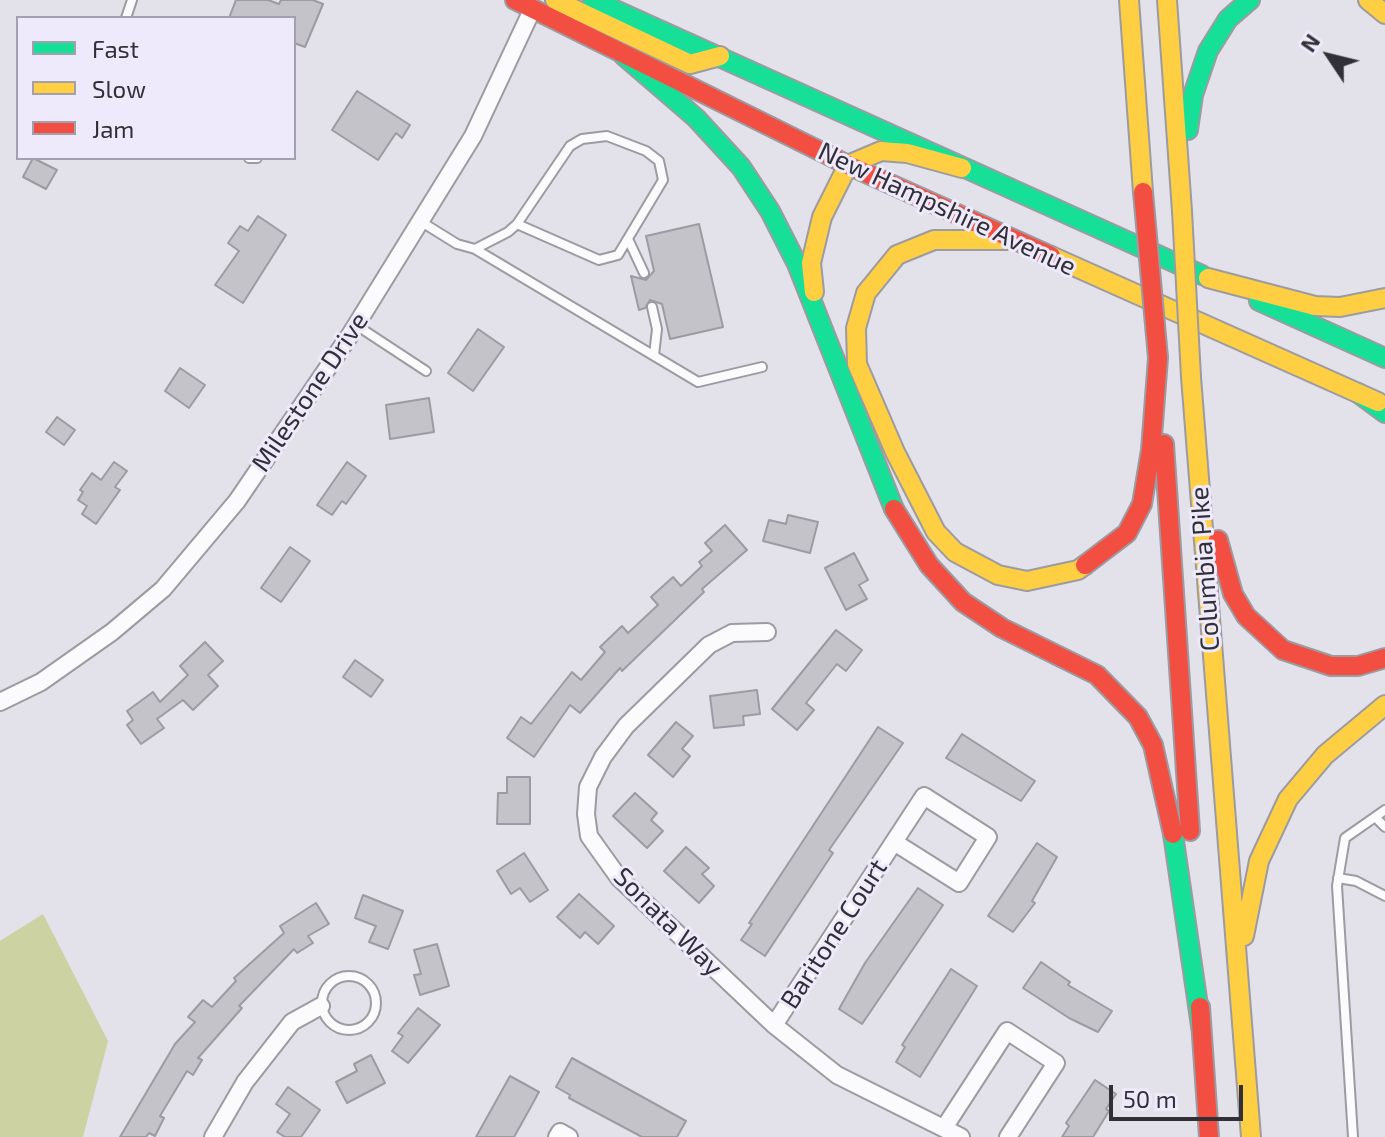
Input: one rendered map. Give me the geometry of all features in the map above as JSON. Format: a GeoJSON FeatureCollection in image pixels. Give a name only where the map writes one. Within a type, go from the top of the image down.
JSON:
{"type":"FeatureCollection","features":[{"type":"Feature","properties":{"kind":"main road","name":"New Hampshire Avenue"},"geometry":{"type":"LineString","coordinates":[[515,0],[535,4],[624,56],[848,165],[1385,405]]}},
{"type":"Feature","properties":{"kind":"main road"},"geometry":{"type":"LineString","coordinates":[[555,0],[690,64],[720,56]]}},
{"type":"Feature","properties":{"kind":"main road","name":"New Hampshire Avenue"},"geometry":{"type":"LineString","coordinates":[[593,0],[1385,358]]}},
{"type":"Feature","properties":{"kind":"main road","name":"Columbia Pike"},"geometry":{"type":"LineString","coordinates":[[1129,0],[1182,685],[1209,1137]]}},
{"type":"Feature","properties":{"kind":"main road","name":"Columbia Pike"},"geometry":{"type":"LineString","coordinates":[[1167,0],[1191,377],[1251,1137]]}},
{"type":"Feature","properties":{"kind":"main road"},"geometry":{"type":"LineString","coordinates":[[1180,179],[1193,95],[1208,51],[1228,19],[1250,0]]}},
{"type":"Feature","properties":{"kind":"main road"},"geometry":{"type":"LineString","coordinates":[[1368,0],[1385,14]]}},
{"type":"Feature","properties":{"kind":"main road"},"geometry":{"type":"LineString","coordinates":[[624,56],[696,118],[741,167],[797,264],[876,469],[899,521],[929,565],[963,602],[1002,628],[1078,664],[1110,685],[1138,717],[1153,745],[1168,800],[1201,1026]]}},
{"type":"Feature","properties":{"kind":"main road"},"geometry":{"type":"LineString","coordinates":[[816,313],[811,263],[822,217],[848,165],[867,154],[881,151],[907,153],[962,168]]}},
{"type":"Feature","properties":{"kind":"main road"},"geometry":{"type":"LineString","coordinates":[[1013,240],[934,240],[912,247],[889,264],[866,293],[856,328],[857,364],[895,452],[936,532],[955,552],[998,575],[1027,581],[1078,570],[1127,533],[1144,491],[1158,358]]}},
{"type":"Feature","properties":{"kind":"main road"},"geometry":{"type":"LineString","coordinates":[[1208,278],[1315,306],[1340,307],[1385,298]]}},
{"type":"Feature","properties":{"kind":"main road"},"geometry":{"type":"LineString","coordinates":[[1191,377],[1224,571],[1246,616],[1283,650],[1331,666],[1358,666],[1385,658]]}},
{"type":"Feature","properties":{"kind":"main road"},"geometry":{"type":"LineString","coordinates":[[1358,393],[1385,413]]}},
{"type":"Feature","properties":{"kind":"main road"},"geometry":{"type":"LineString","coordinates":[[1237,981],[1259,861],[1288,799],[1325,755],[1385,705]]}},
{"type":"Feature","properties":{"kind":"street","name":"Milestone Drive"},"geometry":{"type":"LineString","coordinates":[[0,702],[53,673],[112,632],[163,589],[237,501],[356,325],[473,136],[535,4]]}},
{"type":"Feature","properties":{"kind":"street","name":"Sonata Way"},"geometry":{"type":"LineString","coordinates":[[767,632],[732,633],[709,645],[626,726],[603,757],[588,787],[586,814],[589,836],[619,878],[774,1025],[837,1075],[961,1137]]}},
{"type":"Feature","properties":{"kind":"street","name":"Baritone Court"},"geometry":{"type":"LineString","coordinates":[[774,1025],[924,796],[988,837],[959,883],[894,842]]}},
{"type":"Feature","properties":{"kind":"street"},"geometry":{"type":"LineString","coordinates":[[213,1137],[245,1082],[292,1022],[321,1006]]}},
{"type":"Feature","properties":{"kind":"street"},"geometry":{"type":"LineString","coordinates":[[944,1128],[1007,1031],[1056,1063],[1008,1137]]}},
{"type":"Feature","properties":{"kind":"street"},"geometry":{"type":"LineString","coordinates":[[557,1137],[560,1132],[569,1137]]}},
{"type":"Feature","properties":{"kind":"lane"},"geometry":{"type":"LineString","coordinates":[[475,249],[517,224],[570,146],[582,139],[607,136],[646,151],[659,161],[663,180],[618,255],[599,260],[517,224]]}},
{"type":"Feature","properties":{"kind":"lane"},"geometry":{"type":"LineString","coordinates":[[420,221],[457,244],[475,249],[698,382],[762,367]]}},
{"type":"Feature","properties":{"kind":"lane"},"geometry":{"type":"LineString","coordinates":[[628,239],[644,273]]}},
{"type":"Feature","properties":{"kind":"lane"},"geometry":{"type":"LineString","coordinates":[[652,307],[657,329],[654,355]]}},
{"type":"Feature","properties":{"kind":"lane"},"geometry":{"type":"LineString","coordinates":[[356,325],[426,371]]}},
{"type":"Feature","properties":{"kind":"lane"},"geometry":{"type":"LineString","coordinates":[[1353,1137],[1338,931],[1338,878],[1345,838],[1385,810]]}},
{"type":"Feature","properties":{"kind":"lane"},"geometry":{"type":"LineString","coordinates":[[1375,817],[1385,827]]}},
{"type":"Feature","properties":{"kind":"lane"},"geometry":{"type":"LineString","coordinates":[[1338,878],[1356,881],[1385,896]]}},
{"type":"Feature","properties":{"kind":"lane"},"geometry":{"type":"LineString","coordinates":[[349,975],[366,981],[376,997],[373,1015],[353,1030],[337,1028],[321,1006],[326,988],[332,981],[349,975]]}},
{"type":"Feature","properties":{"kind":"green space"},"geometry":{"type":"Polygon","coordinates":[[[43,914],[108,1041],[83,1137],[0,1137],[0,941],[43,914]]]}},
{"type":"Feature","properties":{"kind":"building"},"geometry":{"type":"Polygon","coordinates":[[[236,0],[268,0],[279,4],[281,0],[313,0],[323,4],[305,47],[296,44],[296,16],[230,16],[236,0]]]}},
{"type":"Feature","properties":{"kind":"building"},"geometry":{"type":"Polygon","coordinates":[[[357,91],[410,125],[402,138],[396,133],[378,160],[332,130],[357,91]]]}},
{"type":"Feature","properties":{"kind":"building"},"geometry":{"type":"Polygon","coordinates":[[[32,160],[57,170],[46,189],[23,177],[32,160]]]}},
{"type":"Feature","properties":{"kind":"building"},"geometry":{"type":"Polygon","coordinates":[[[258,216],[286,235],[243,303],[215,285],[239,251],[228,243],[240,226],[248,231],[258,216]]]}},
{"type":"Feature","properties":{"kind":"building"},"geometry":{"type":"Polygon","coordinates":[[[699,224],[723,327],[670,339],[662,304],[650,300],[645,308],[639,310],[631,276],[646,280],[654,271],[646,236],[699,224]]]}},
{"type":"Feature","properties":{"kind":"building"},"geometry":{"type":"Polygon","coordinates":[[[478,329],[504,347],[473,391],[448,373],[478,329]]]}},
{"type":"Feature","properties":{"kind":"building"},"geometry":{"type":"Polygon","coordinates":[[[180,368],[205,385],[189,408],[165,391],[180,368]]]}},
{"type":"Feature","properties":{"kind":"building"},"geometry":{"type":"Polygon","coordinates":[[[429,398],[434,432],[390,439],[386,405],[429,398]]]}},
{"type":"Feature","properties":{"kind":"building"},"geometry":{"type":"Polygon","coordinates":[[[57,417],[75,430],[64,445],[46,432],[57,417]]]}},
{"type":"Feature","properties":{"kind":"building"},"geometry":{"type":"Polygon","coordinates":[[[114,462],[127,471],[115,487],[120,490],[96,524],[82,514],[87,506],[78,500],[83,492],[80,490],[92,473],[101,480],[114,462]]]}},
{"type":"Feature","properties":{"kind":"building"},"geometry":{"type":"Polygon","coordinates":[[[347,462],[366,476],[346,504],[342,501],[332,515],[317,505],[347,462]]]}},
{"type":"Feature","properties":{"kind":"building"},"geometry":{"type":"Polygon","coordinates":[[[788,515],[818,522],[810,553],[763,541],[769,520],[786,524],[788,515]]]}},
{"type":"Feature","properties":{"kind":"building"},"geometry":{"type":"Polygon","coordinates":[[[725,525],[747,550],[702,589],[704,592],[622,671],[620,668],[580,713],[570,705],[534,757],[507,738],[521,717],[531,724],[572,672],[581,680],[605,652],[600,647],[622,626],[628,633],[658,605],[651,597],[673,577],[681,586],[702,566],[699,562],[712,551],[705,543],[725,525]]]}},
{"type":"Feature","properties":{"kind":"building"},"geometry":{"type":"Polygon","coordinates":[[[290,547],[310,561],[281,602],[261,588],[290,547]]]}},
{"type":"Feature","properties":{"kind":"building"},"geometry":{"type":"Polygon","coordinates":[[[854,553],[868,580],[859,585],[867,599],[846,610],[825,568],[854,553]]]}},
{"type":"Feature","properties":{"kind":"building"},"geometry":{"type":"Polygon","coordinates":[[[836,630],[862,650],[846,671],[837,664],[806,703],[814,710],[797,730],[772,709],[836,630]]]}},
{"type":"Feature","properties":{"kind":"building"},"geometry":{"type":"Polygon","coordinates":[[[205,642],[223,661],[208,675],[218,686],[193,710],[183,700],[157,719],[164,728],[141,744],[127,725],[133,720],[127,711],[153,692],[160,702],[188,675],[180,666],[205,642]]]}},
{"type":"Feature","properties":{"kind":"building"},"geometry":{"type":"Polygon","coordinates":[[[355,660],[383,680],[371,697],[343,677],[355,660]]]}},
{"type":"Feature","properties":{"kind":"building"},"geometry":{"type":"Polygon","coordinates":[[[757,690],[760,714],[743,716],[744,725],[714,728],[710,696],[757,690]]]}},
{"type":"Feature","properties":{"kind":"building"},"geometry":{"type":"Polygon","coordinates":[[[676,722],[693,736],[682,749],[690,756],[673,777],[648,755],[676,722]]]}},
{"type":"Feature","properties":{"kind":"building"},"geometry":{"type":"Polygon","coordinates":[[[878,727],[903,743],[829,850],[833,853],[765,956],[741,940],[752,924],[749,923],[878,727]]]}},
{"type":"Feature","properties":{"kind":"building"},"geometry":{"type":"Polygon","coordinates":[[[962,734],[1035,781],[1021,801],[946,758],[962,734]]]}},
{"type":"Feature","properties":{"kind":"building"},"geometry":{"type":"Polygon","coordinates":[[[507,777],[530,777],[530,824],[497,824],[498,793],[507,793],[507,777]]]}},
{"type":"Feature","properties":{"kind":"building"},"geometry":{"type":"Polygon","coordinates":[[[635,793],[657,813],[651,820],[663,831],[647,848],[613,816],[635,793]]]}},
{"type":"Feature","properties":{"kind":"building"},"geometry":{"type":"Polygon","coordinates":[[[1037,843],[1057,857],[1032,901],[1035,903],[1013,932],[988,916],[1037,843]]]}},
{"type":"Feature","properties":{"kind":"building"},"geometry":{"type":"Polygon","coordinates":[[[686,847],[709,868],[702,874],[714,886],[699,903],[664,871],[686,847]]]}},
{"type":"Feature","properties":{"kind":"building"},"geometry":{"type":"Polygon","coordinates":[[[524,853],[548,890],[530,902],[520,888],[511,894],[497,871],[524,853]]]}},
{"type":"Feature","properties":{"kind":"building"},"geometry":{"type":"Polygon","coordinates":[[[918,888],[943,905],[862,1024],[839,1009],[865,963],[918,888]]]}},
{"type":"Feature","properties":{"kind":"building"},"geometry":{"type":"Polygon","coordinates":[[[579,894],[614,926],[598,944],[585,932],[580,938],[557,917],[579,894]]]}},
{"type":"Feature","properties":{"kind":"building"},"geometry":{"type":"Polygon","coordinates":[[[363,895],[403,911],[388,949],[369,942],[376,926],[355,918],[363,895]]]}},
{"type":"Feature","properties":{"kind":"building"},"geometry":{"type":"Polygon","coordinates":[[[316,903],[329,924],[308,936],[313,943],[297,953],[294,949],[239,1006],[242,1008],[198,1058],[202,1060],[193,1075],[187,1071],[160,1116],[164,1118],[155,1136],[149,1133],[146,1137],[120,1137],[175,1044],[195,1022],[188,1017],[203,1000],[212,1007],[236,981],[234,978],[284,933],[280,926],[316,903]]]}},
{"type":"Feature","properties":{"kind":"building"},"geometry":{"type":"Polygon","coordinates":[[[437,944],[449,986],[420,995],[414,975],[421,974],[414,950],[437,944]]]}},
{"type":"Feature","properties":{"kind":"building"},"geometry":{"type":"Polygon","coordinates":[[[1041,962],[1070,982],[1068,985],[1112,1011],[1098,1032],[1069,1018],[1023,988],[1041,962]]]}},
{"type":"Feature","properties":{"kind":"building"},"geometry":{"type":"Polygon","coordinates":[[[951,969],[977,986],[920,1077],[896,1062],[905,1047],[902,1045],[951,969]]]}},
{"type":"Feature","properties":{"kind":"building"},"geometry":{"type":"Polygon","coordinates":[[[418,1008],[440,1025],[408,1063],[392,1051],[403,1036],[398,1033],[418,1008]]]}},
{"type":"Feature","properties":{"kind":"building"},"geometry":{"type":"Polygon","coordinates":[[[371,1055],[385,1083],[347,1103],[336,1082],[357,1071],[354,1064],[371,1055]]]}},
{"type":"Feature","properties":{"kind":"building"},"geometry":{"type":"Polygon","coordinates":[[[572,1058],[686,1121],[677,1137],[642,1137],[569,1098],[570,1095],[556,1087],[572,1058]]]}},
{"type":"Feature","properties":{"kind":"building"},"geometry":{"type":"Polygon","coordinates":[[[510,1076],[539,1092],[523,1121],[514,1137],[476,1137],[510,1076]]]}},
{"type":"Feature","properties":{"kind":"building"},"geometry":{"type":"Polygon","coordinates":[[[1095,1080],[1116,1094],[1106,1109],[1109,1111],[1093,1137],[1062,1137],[1069,1126],[1066,1123],[1095,1080]]]}},
{"type":"Feature","properties":{"kind":"building"},"geometry":{"type":"Polygon","coordinates":[[[288,1087],[320,1110],[301,1137],[285,1137],[277,1132],[290,1114],[276,1104],[288,1087]]]}},
{"type":"Feature","properties":{"kind":"traffic: fast"},"geometry":{"type":"LineString","coordinates":[[593,0],[1202,275]]}},
{"type":"Feature","properties":{"kind":"traffic: fast"},"geometry":{"type":"LineString","coordinates":[[1188,130],[1193,95],[1208,51],[1228,19],[1250,0]]}},
{"type":"Feature","properties":{"kind":"traffic: fast"},"geometry":{"type":"LineString","coordinates":[[624,56],[696,118],[741,167],[770,211],[797,264],[894,509]]}},
{"type":"Feature","properties":{"kind":"traffic: fast"},"geometry":{"type":"LineString","coordinates":[[1259,301],[1385,358]]}},
{"type":"Feature","properties":{"kind":"traffic: fast"},"geometry":{"type":"LineString","coordinates":[[1358,393],[1385,413]]}},
{"type":"Feature","properties":{"kind":"traffic: fast"},"geometry":{"type":"LineString","coordinates":[[1173,834],[1201,1026]]}},
{"type":"Feature","properties":{"kind":"traffic: slow"},"geometry":{"type":"LineString","coordinates":[[555,0],[690,64],[720,56]]}},
{"type":"Feature","properties":{"kind":"traffic: slow"},"geometry":{"type":"LineString","coordinates":[[1129,0],[1143,192]]}},
{"type":"Feature","properties":{"kind":"traffic: slow"},"geometry":{"type":"LineString","coordinates":[[1167,0],[1182,211]]}},
{"type":"Feature","properties":{"kind":"traffic: slow"},"geometry":{"type":"LineString","coordinates":[[1368,0],[1385,14]]}},
{"type":"Feature","properties":{"kind":"traffic: slow"},"geometry":{"type":"LineString","coordinates":[[814,292],[811,263],[822,217],[848,165],[881,151],[907,153],[962,168]]}},
{"type":"Feature","properties":{"kind":"traffic: slow"},"geometry":{"type":"LineString","coordinates":[[1182,211],[1191,377]]}},
{"type":"Feature","properties":{"kind":"traffic: slow"},"geometry":{"type":"LineString","coordinates":[[1013,240],[934,240],[897,255],[866,293],[856,328],[857,364],[895,452],[936,532],[955,552],[998,575],[1027,581],[1078,570],[1085,565]]}},
{"type":"Feature","properties":{"kind":"traffic: slow"},"geometry":{"type":"LineString","coordinates":[[1051,256],[1378,402]]}},
{"type":"Feature","properties":{"kind":"traffic: slow"},"geometry":{"type":"LineString","coordinates":[[1208,278],[1315,306],[1340,307],[1385,298]]}},
{"type":"Feature","properties":{"kind":"traffic: slow"},"geometry":{"type":"LineString","coordinates":[[1191,377],[1251,1137]]}},
{"type":"Feature","properties":{"kind":"traffic: slow"},"geometry":{"type":"LineString","coordinates":[[1244,936],[1259,861],[1288,799],[1325,755],[1385,705]]}},
{"type":"Feature","properties":{"kind":"traffic: jam"},"geometry":{"type":"LineString","coordinates":[[515,0],[848,165],[1051,256]]}},
{"type":"Feature","properties":{"kind":"traffic: jam"},"geometry":{"type":"LineString","coordinates":[[1143,192],[1158,358]]}},
{"type":"Feature","properties":{"kind":"traffic: jam"},"geometry":{"type":"LineString","coordinates":[[1085,565],[1127,533],[1142,504],[1151,450],[1158,358]]}},
{"type":"Feature","properties":{"kind":"traffic: jam"},"geometry":{"type":"LineString","coordinates":[[1164,444],[1190,831]]}},
{"type":"Feature","properties":{"kind":"traffic: jam"},"geometry":{"type":"LineString","coordinates":[[894,509],[929,565],[963,602],[1002,628],[1097,675],[1138,717],[1153,745],[1173,834]]}},
{"type":"Feature","properties":{"kind":"traffic: jam"},"geometry":{"type":"LineString","coordinates":[[1218,540],[1233,594],[1246,616],[1283,650],[1331,666],[1358,666],[1385,658]]}},
{"type":"Feature","properties":{"kind":"traffic: jam"},"geometry":{"type":"LineString","coordinates":[[1200,1007],[1209,1137]]}}]}
